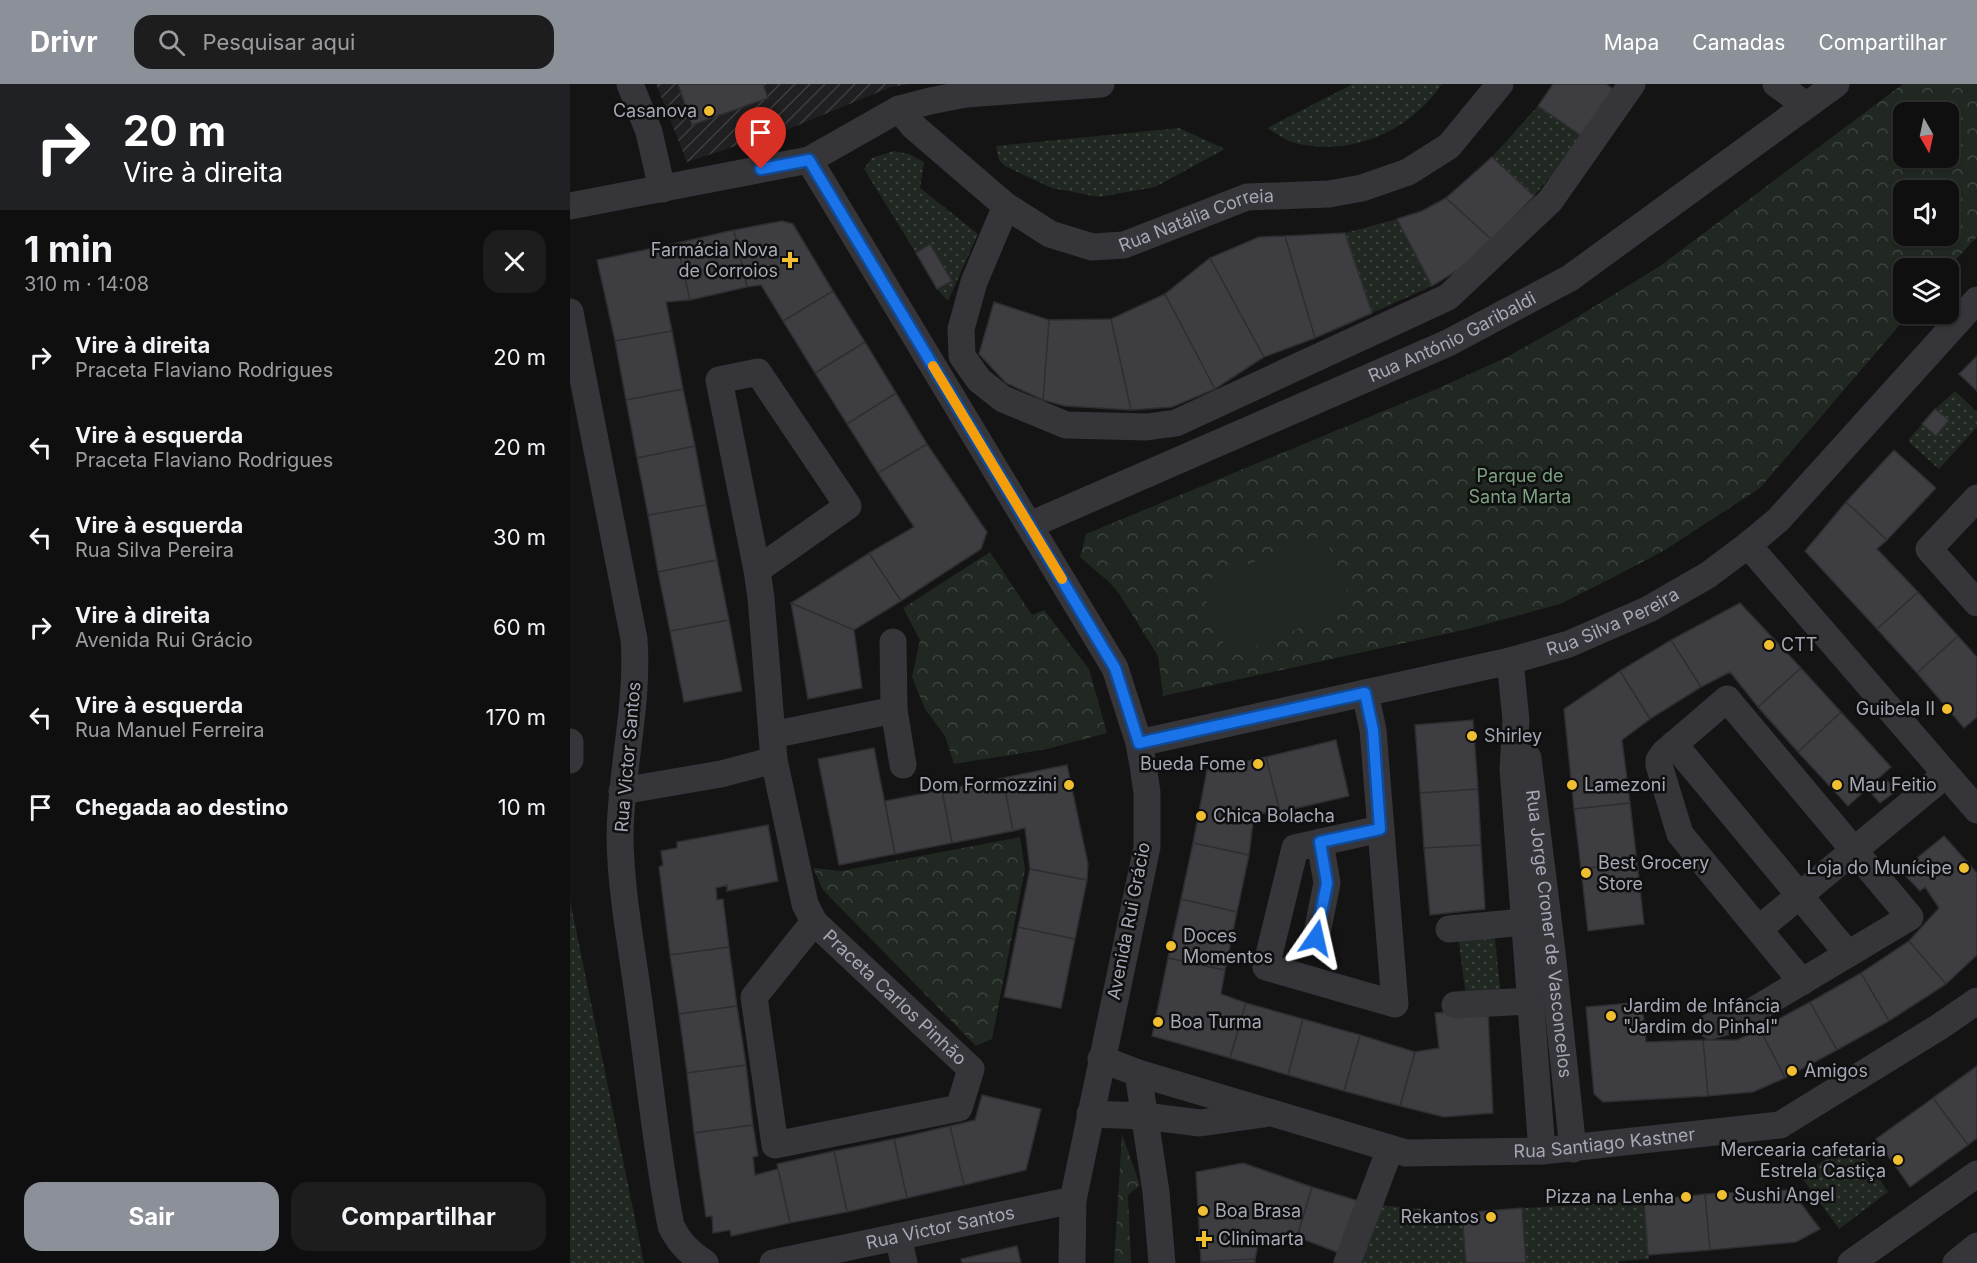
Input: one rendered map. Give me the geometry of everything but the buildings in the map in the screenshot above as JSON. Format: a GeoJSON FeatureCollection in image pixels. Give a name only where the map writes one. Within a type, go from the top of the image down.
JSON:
{"type":"FeatureCollection","features":[{"type":"Feature","properties":{"kind":"street"},"geometry":{"type":"LineString","coordinates":[[630,84],[648,132],[662,189]]}},
{"type":"Feature","properties":{"kind":"street"},"geometry":{"type":"LineString","coordinates":[[570,206],[809,160],[899,109],[966,94],[1101,84]]}},
{"type":"Feature","properties":{"kind":"street","name":"Rua Natália Correia"},"geometry":{"type":"LineString","coordinates":[[899,109],[913,126],[1006,206],[1050,234],[1092,247],[1124,245],[1247,197],[1329,194],[1362,188],[1408,172],[1449,146],[1500,84]]}},
{"type":"Feature","properties":{"kind":"street"},"geometry":{"type":"LineString","coordinates":[[1006,206],[974,282],[961,329],[962,356],[979,380],[1004,399],[1066,425],[1147,427],[1176,423],[1448,297],[1550,201],[1632,84]]}},
{"type":"Feature","properties":{"kind":"street"},"geometry":{"type":"LineString","coordinates":[[1776,84],[1806,105]]}},
{"type":"Feature","properties":{"kind":"street","name":"Rua António Garibaldi"},"geometry":{"type":"LineString","coordinates":[[1030,525],[1448,343],[1570,278],[1836,84]]}},
{"type":"Feature","properties":{"kind":"street","name":"Avenida Rui Grácio"},"geometry":{"type":"LineString","coordinates":[[809,160],[1115,668],[1139,743],[1147,793],[1146,847],[1073,1200],[1072,1263]]}},
{"type":"Feature","properties":{"kind":"street","name":"Rua Silva Pereira"},"geometry":{"type":"LineString","coordinates":[[1139,743],[1510,661],[1569,644],[1649,609],[1708,575],[1778,520],[1977,300]]}},
{"type":"Feature","properties":{"kind":"street","name":"Rua Victor Santos"},"geometry":{"type":"LineString","coordinates":[[570,312],[634,639],[635,680],[622,791],[620,840],[667,1209],[675,1235],[687,1250],[705,1263]]}},
{"type":"Feature","properties":{"kind":"street","name":"Praceta Carlos Pinhão"},"geometry":{"type":"LineString","coordinates":[[757,570],[848,506],[758,372],[719,380],[757,570],[773,747],[805,904],[814,922],[971,1069],[959,1108],[775,1145],[754,997],[814,922]]}},
{"type":"Feature","properties":{"kind":"street"},"geometry":{"type":"LineString","coordinates":[[1975,597],[1929,549],[1977,498]]}},
{"type":"Feature","properties":{"kind":"street"},"geometry":{"type":"LineString","coordinates":[[1748,545],[1945,775],[1974,802]]}},
{"type":"Feature","properties":{"kind":"street"},"geometry":{"type":"LineString","coordinates":[[893,642],[894,710],[903,765]]}},
{"type":"Feature","properties":{"kind":"street","name":"Rua Jorge Croner de Vasconcelos"},"geometry":{"type":"LineString","coordinates":[[1510,661],[1516,720],[1513,769],[1542,1151]]}},
{"type":"Feature","properties":{"kind":"street"},"geometry":{"type":"LineString","coordinates":[[1365,693],[1373,730],[1395,1004],[1266,967],[1295,848],[1380,829]]}},
{"type":"Feature","properties":{"kind":"street"},"geometry":{"type":"LineString","coordinates":[[1711,1026],[1741,1018],[1802,982],[1910,917],[1727,699],[1662,755],[1659,762],[1678,831],[1802,982]]}},
{"type":"Feature","properties":{"kind":"street"},"geometry":{"type":"LineString","coordinates":[[622,791],[721,774],[773,747],[894,710]]}},
{"type":"Feature","properties":{"kind":"street","name":"Rua Jorge Croner de Vasconcelos"},"geometry":{"type":"LineString","coordinates":[[1516,720],[1530,765],[1573,1149]]}},
{"type":"Feature","properties":{"kind":"street"},"geometry":{"type":"LineString","coordinates":[[570,742],[570,760]]}},
{"type":"Feature","properties":{"kind":"street"},"geometry":{"type":"LineString","coordinates":[[1674,744],[1848,954]]}},
{"type":"Feature","properties":{"kind":"street"},"geometry":{"type":"LineString","coordinates":[[1759,929],[1945,775]]}},
{"type":"Feature","properties":{"kind":"street"},"geometry":{"type":"LineString","coordinates":[[1316,938],[1327,883],[1320,842]]}},
{"type":"Feature","properties":{"kind":"street"},"geometry":{"type":"LineString","coordinates":[[1449,929],[1524,922]]}},
{"type":"Feature","properties":{"kind":"street"},"geometry":{"type":"LineString","coordinates":[[1455,1005],[1530,1001]]}},
{"type":"Feature","properties":{"kind":"street","name":"Rua Santiago Kastner"},"geometry":{"type":"LineString","coordinates":[[1101,1059],[1138,1073],[1406,1153],[1573,1149],[1780,1125],[1977,1001]]}},
{"type":"Feature","properties":{"kind":"street"},"geometry":{"type":"LineString","coordinates":[[1138,1073],[1156,1192],[1162,1263]]}},
{"type":"Feature","properties":{"kind":"street","name":"Rua Santiago Kastner"},"geometry":{"type":"LineString","coordinates":[[1090,1114],[1144,1116],[1200,1123],[1271,1113]]}},
{"type":"Feature","properties":{"kind":"street"},"geometry":{"type":"LineString","coordinates":[[1347,1263],[1390,1149]]}},
{"type":"Feature","properties":{"kind":"street"},"geometry":{"type":"LineString","coordinates":[[1852,1263],[1977,1174]]}},
{"type":"Feature","properties":{"kind":"street","name":"Rua Victor Santos"},"geometry":{"type":"LineString","coordinates":[[773,1263],[1073,1200]]}},
{"type":"Feature","properties":{"kind":"street"},"geometry":{"type":"LineString","coordinates":[[898,1237],[904,1263]]}},
{"type":"Feature","properties":{"kind":"street"},"geometry":{"type":"LineString","coordinates":[[1956,1263],[1977,1246]]}},
{"type":"Feature","properties":{"kind":"shaded area"},"geometry":{"type":"Polygon","coordinates":[[[656,84],[910,84],[891,87],[791,128],[687,162],[656,84]]]}},
{"type":"Feature","properties":{"kind":"green space"},"geometry":{"type":"Polygon","coordinates":[[[1353,84],[1442,84],[1414,115],[1378,136],[1358,143],[1316,146],[1295,143],[1267,128],[1353,84]]]}},
{"type":"Feature","properties":{"kind":"green space","name":"Parque de Santa Marta"},"geometry":{"type":"Polygon","coordinates":[[[1903,84],[1977,84],[1977,237],[1957,258],[1893,258],[1893,324],[1900,324],[1760,488],[1665,550],[1560,604],[1468,629],[1163,696],[1158,656],[1120,595],[1109,582],[1080,557],[1086,534],[1439,388],[1507,357],[1660,266],[1903,84]]]}},
{"type":"Feature","properties":{"kind":"green space"},"geometry":{"type":"Polygon","coordinates":[[[1538,106],[1583,137],[1534,196],[1492,157],[1538,106]]]}},
{"type":"Feature","properties":{"kind":"green space"},"geometry":{"type":"Polygon","coordinates":[[[1179,128],[1225,149],[1155,187],[1099,197],[1052,188],[1005,166],[999,160],[996,146],[1179,128]]]}},
{"type":"Feature","properties":{"kind":"green space"},"geometry":{"type":"Polygon","coordinates":[[[894,151],[909,154],[924,162],[920,188],[978,234],[948,301],[937,289],[952,280],[931,245],[916,253],[864,169],[872,158],[894,151]]]}},
{"type":"Feature","properties":{"kind":"green space"},"geometry":{"type":"Polygon","coordinates":[[[1397,219],[1432,286],[1372,313],[1345,233],[1397,219]]]}},
{"type":"Feature","properties":{"kind":"green space"},"geometry":{"type":"Polygon","coordinates":[[[1955,391],[1977,412],[1977,427],[1939,469],[1910,443],[1909,439],[1922,424],[1936,436],[1949,420],[1935,409],[1955,391]]]}},
{"type":"Feature","properties":{"kind":"green space"},"geometry":{"type":"Polygon","coordinates":[[[1324,535],[1353,606],[1229,657],[1199,583],[1324,535]]]}},
{"type":"Feature","properties":{"kind":"green space"},"geometry":{"type":"Polygon","coordinates":[[[990,552],[1032,615],[1044,610],[1089,669],[1107,733],[1047,749],[954,764],[945,736],[925,709],[912,677],[920,640],[903,608],[990,552]]]}},
{"type":"Feature","properties":{"kind":"green space"},"geometry":{"type":"Polygon","coordinates":[[[1020,837],[1025,869],[992,1039],[976,1046],[823,890],[813,868],[841,871],[1020,837]]]}},
{"type":"Feature","properties":{"kind":"green space"},"geometry":{"type":"Polygon","coordinates":[[[570,900],[644,1263],[570,1263],[570,900]]]}},
{"type":"Feature","properties":{"kind":"green space"},"geometry":{"type":"Polygon","coordinates":[[[1494,930],[1501,996],[1466,998],[1458,935],[1494,930]]]}},
{"type":"Feature","properties":{"kind":"green space"},"geometry":{"type":"Polygon","coordinates":[[[1122,1134],[1140,1185],[1128,1195],[1131,1263],[1114,1263],[1122,1134]]]}},
{"type":"Feature","properties":{"kind":"green space"},"geometry":{"type":"Polygon","coordinates":[[[1855,1142],[1888,1192],[1839,1229],[1800,1175],[1855,1142]]]}},
{"type":"Feature","properties":{"kind":"green space"},"geometry":{"type":"Polygon","coordinates":[[[1644,1201],[1649,1259],[1619,1261],[1618,1263],[1526,1263],[1522,1208],[1644,1201]]]}},
{"type":"Feature","properties":{"kind":"green space"},"geometry":{"type":"Polygon","coordinates":[[[1369,1204],[1462,1213],[1466,1263],[1360,1263],[1369,1204]]]}},
{"type":"Feature","properties":{"kind":"slow traffic"},"geometry":{"type":"LineString","coordinates":[[933,366],[1062,579]]}},
{"type":"Feature","properties":{"kind":"place","name":"Casanova"},"geometry":{"type":"Point","coordinates":[709,111]}},
{"type":"Feature","properties":{"kind":"place","name":"Farmácia Nova de Corroios"},"geometry":{"type":"Point","coordinates":[790,260]}},
{"type":"Feature","properties":{"kind":"place","name":"CTT"},"geometry":{"type":"Point","coordinates":[1769,645]}},
{"type":"Feature","properties":{"kind":"place","name":"Guibela II"},"geometry":{"type":"Point","coordinates":[1947,709]}},
{"type":"Feature","properties":{"kind":"place","name":"Shirley"},"geometry":{"type":"Point","coordinates":[1472,736]}},
{"type":"Feature","properties":{"kind":"place","name":"Bueda Fome"},"geometry":{"type":"Point","coordinates":[1258,764]}},
{"type":"Feature","properties":{"kind":"place","name":"Dom Formozzini"},"geometry":{"type":"Point","coordinates":[1069,785]}},
{"type":"Feature","properties":{"kind":"place","name":"Lamezoni"},"geometry":{"type":"Point","coordinates":[1572,785]}},
{"type":"Feature","properties":{"kind":"place","name":"Mau Feitio"},"geometry":{"type":"Point","coordinates":[1837,785]}},
{"type":"Feature","properties":{"kind":"place","name":"Chica Bolacha"},"geometry":{"type":"Point","coordinates":[1201,816]}},
{"type":"Feature","properties":{"kind":"place","name":"Loja do Munícipe"},"geometry":{"type":"Point","coordinates":[1964,868]}},
{"type":"Feature","properties":{"kind":"place","name":"Best Grocery Store"},"geometry":{"type":"Point","coordinates":[1586,873]}},
{"type":"Feature","properties":{"kind":"place","name":"Doces Momentos"},"geometry":{"type":"Point","coordinates":[1171,946]}},
{"type":"Feature","properties":{"kind":"place","name":"Jardim de Infância \"Jardim do Pinhal\""},"geometry":{"type":"Point","coordinates":[1611,1016]}},
{"type":"Feature","properties":{"kind":"place","name":"Boa Turma"},"geometry":{"type":"Point","coordinates":[1158,1022]}},
{"type":"Feature","properties":{"kind":"place","name":"Amigos"},"geometry":{"type":"Point","coordinates":[1792,1071]}},
{"type":"Feature","properties":{"kind":"place","name":"Mercearia cafetaria Estrela Castiça"},"geometry":{"type":"Point","coordinates":[1898,1160]}},
{"type":"Feature","properties":{"kind":"place","name":"Sushi Angel"},"geometry":{"type":"Point","coordinates":[1722,1195]}},
{"type":"Feature","properties":{"kind":"place","name":"Pizza na Lenha"},"geometry":{"type":"Point","coordinates":[1686,1197]}},
{"type":"Feature","properties":{"kind":"place","name":"Boa Brasa"},"geometry":{"type":"Point","coordinates":[1203,1211]}},
{"type":"Feature","properties":{"kind":"place","name":"Rekantos"},"geometry":{"type":"Point","coordinates":[1491,1217]}},
{"type":"Feature","properties":{"kind":"place","name":"Clinimarta"},"geometry":{"type":"Point","coordinates":[1204,1239]}},
{"type":"Feature","properties":{"kind":"route"},"geometry":{"type":"LineString","coordinates":[[761,169],[809,160],[1115,668],[1139,743],[1365,693],[1373,730],[1380,829],[1320,842],[1327,883],[1316,938]]}}]}
